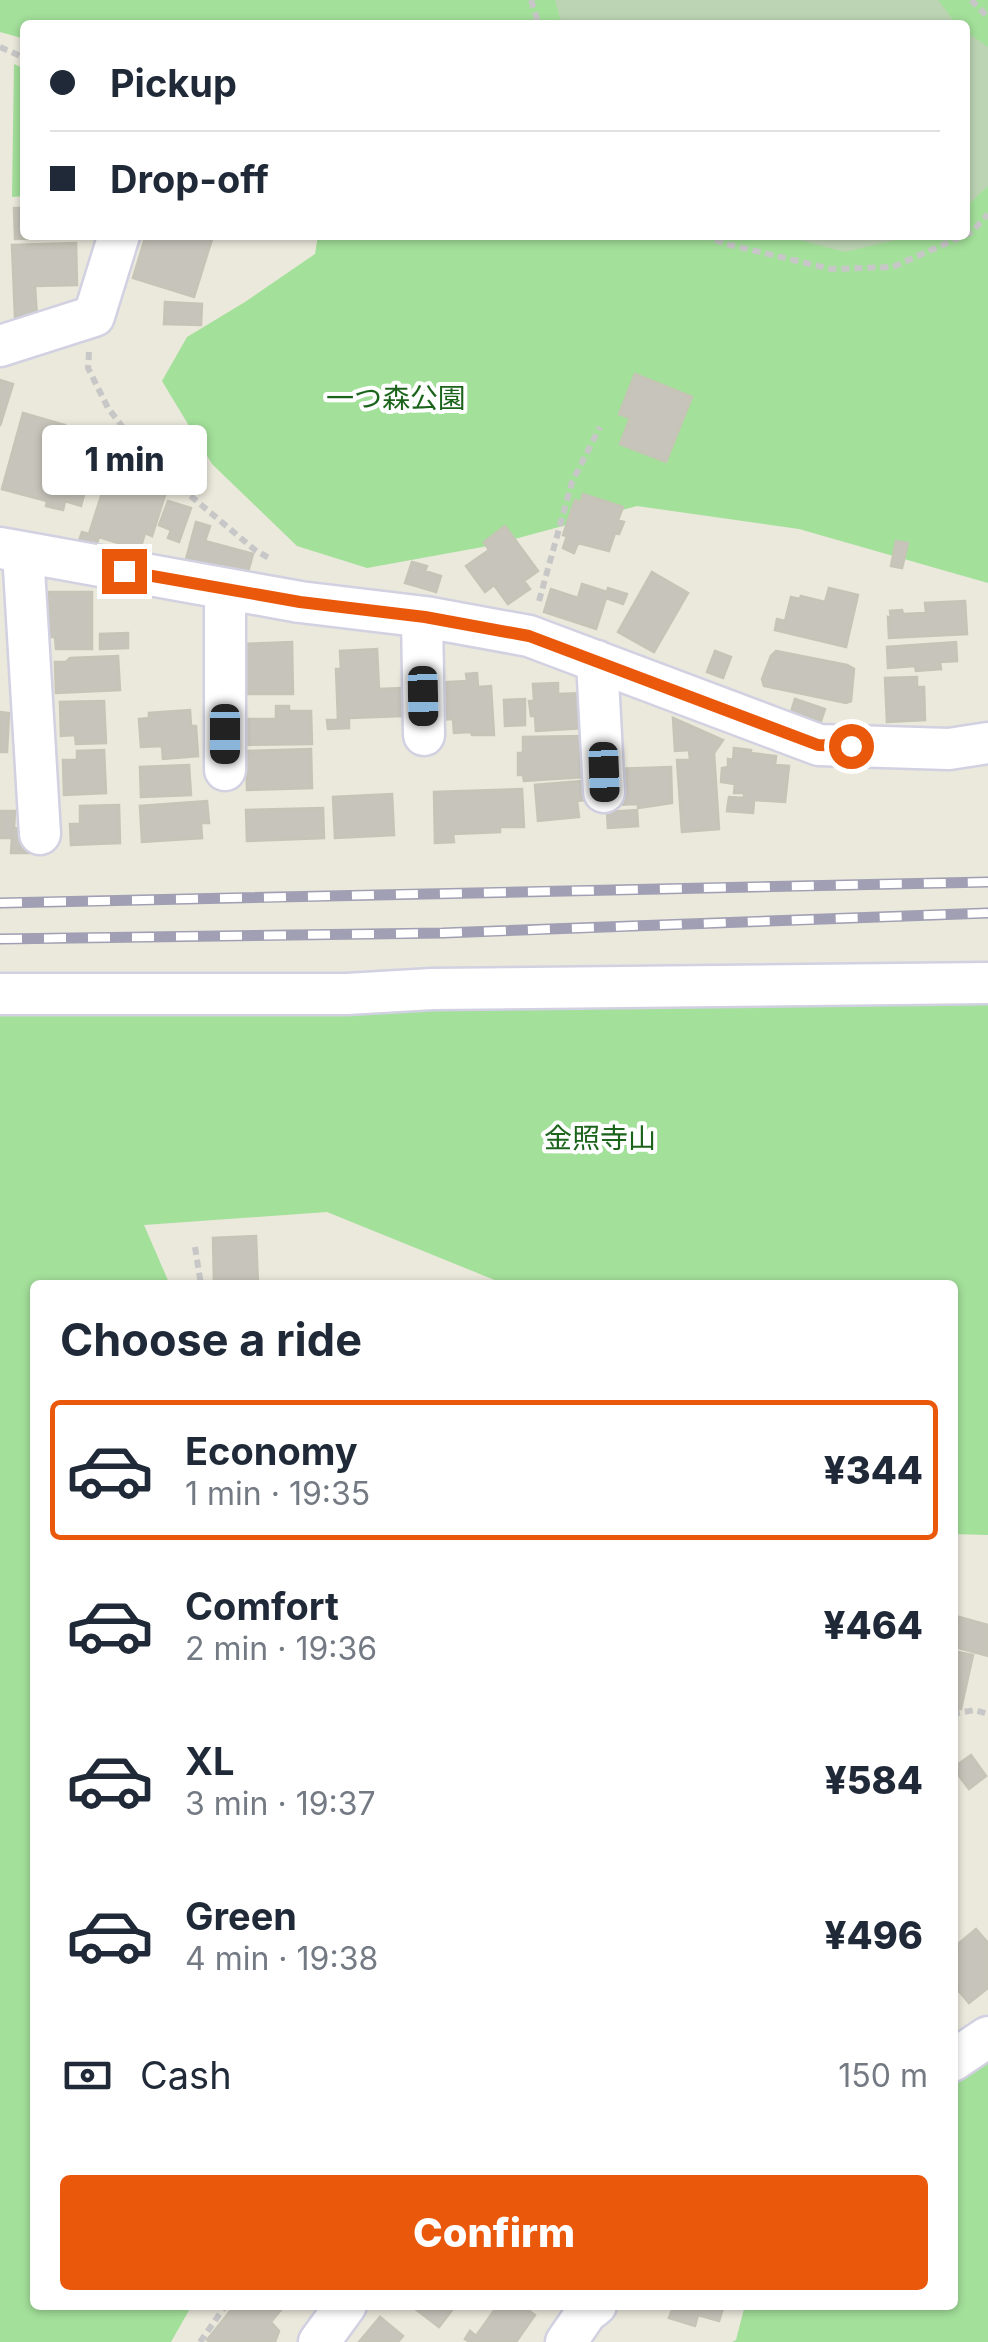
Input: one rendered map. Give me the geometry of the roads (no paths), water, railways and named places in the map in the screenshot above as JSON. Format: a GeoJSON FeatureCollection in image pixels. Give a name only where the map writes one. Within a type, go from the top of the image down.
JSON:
{"type":"FeatureCollection","features":[{"type":"Feature","properties":{"kind":"street"},"geometry":{"type":"LineString","coordinates":[[0,346],[94,316],[117,240]]}},
{"type":"Feature","properties":{"kind":"street"},"geometry":{"type":"LineString","coordinates":[[40,834],[12,550],[300,602],[422,617],[529,636],[818,745],[949,748],[988,743]]}},
{"type":"Feature","properties":{"kind":"street"},"geometry":{"type":"LineString","coordinates":[[225,589],[225,770]]}},
{"type":"Feature","properties":{"kind":"street"},"geometry":{"type":"LineString","coordinates":[[422,617],[424,736]]}},
{"type":"Feature","properties":{"kind":"street"},"geometry":{"type":"LineString","coordinates":[[597,661],[604,792]]}},
{"type":"Feature","properties":{"kind":"street"},"geometry":{"type":"LineString","coordinates":[[0,994],[347,994],[432,988],[988,983]]}},
{"type":"Feature","properties":{"kind":"street"},"geometry":{"type":"LineString","coordinates":[[958,2057],[988,2037]]}},
{"type":"Feature","properties":{"kind":"street"},"geometry":{"type":"LineString","coordinates":[[319,2342],[342,2310]]}},
{"type":"Feature","properties":{"kind":"railway"},"geometry":{"type":"LineString","coordinates":[[0,903],[988,882]]}},
{"type":"Feature","properties":{"kind":"railway"},"geometry":{"type":"LineString","coordinates":[[0,939],[443,933],[988,913]]}},
{"type":"Feature","properties":{"kind":"park label","name":"一つ森公園"},"geometry":{"type":"Point","coordinates":[396,398]}},
{"type":"Feature","properties":{"kind":"park label","name":"金照寺山"},"geometry":{"type":"Point","coordinates":[600,1138]}}]}
